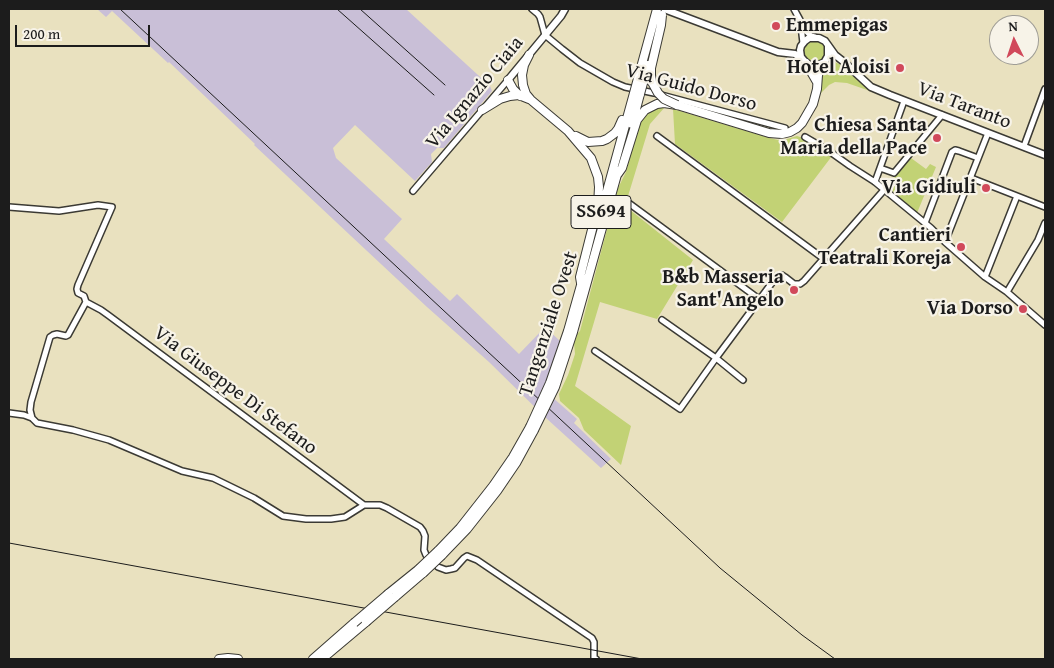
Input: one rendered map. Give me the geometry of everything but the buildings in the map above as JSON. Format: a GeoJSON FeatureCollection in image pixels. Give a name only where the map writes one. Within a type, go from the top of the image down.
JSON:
{"type":"FeatureCollection","features":[{"type":"Feature","properties":{"kind":"highway","name":"Tangenziale Ovest"},"geometry":{"type":"LineString","coordinates":[[322,659],[467,529],[516,463],[554,387],[617,175],[644,57],[662,10]]}},
{"type":"Feature","properties":{"kind":"highway","name":"Tangenziale Ovest"},"geometry":{"type":"LineString","coordinates":[[570,332],[581,283],[635,93],[662,10]]}},
{"type":"Feature","properties":{"kind":"highway"},"geometry":{"type":"LineString","coordinates":[[662,10],[661,25],[651,68],[652,82],[664,99],[677,105],[760,131],[782,134],[790,132],[802,123],[813,104],[818,75],[823,63]]}},
{"type":"Feature","properties":{"kind":"highway"},"geometry":{"type":"LineString","coordinates":[[522,93],[522,71],[529,55]]}},
{"type":"Feature","properties":{"kind":"highway"},"geometry":{"type":"LineString","coordinates":[[804,61],[817,84]]}},
{"type":"Feature","properties":{"kind":"highway"},"geometry":{"type":"LineString","coordinates":[[508,80],[513,90],[522,93],[568,131],[588,142],[607,139],[618,130],[635,93]]}},
{"type":"Feature","properties":{"kind":"highway"},"geometry":{"type":"LineString","coordinates":[[482,110],[500,99],[522,93]]}},
{"type":"Feature","properties":{"kind":"highway"},"geometry":{"type":"LineString","coordinates":[[617,175],[622,168],[633,130],[641,114],[657,104],[677,105]]}},
{"type":"Feature","properties":{"kind":"highway"},"geometry":{"type":"LineString","coordinates":[[568,131],[591,158],[600,187],[598,206],[580,277],[581,283]]}},
{"type":"Feature","properties":{"kind":"highway","name":"Tangenziale Ovest"},"geometry":{"type":"LineString","coordinates":[[313,659],[347,630],[360,624]]}},
{"type":"Feature","properties":{"kind":"highway"},"geometry":{"type":"LineString","coordinates":[[328,659],[357,632],[360,624]]}},
{"type":"Feature","properties":{"kind":"highway"},"geometry":{"type":"LineString","coordinates":[[304,659],[316,653],[343,631],[347,630]]}},
{"type":"Feature","properties":{"kind":"highway"},"geometry":{"type":"LineString","coordinates":[[219,659],[237,659]]}},
{"type":"Feature","properties":{"kind":"main road","name":"Via Ignazio Ciaia"},"geometry":{"type":"LineString","coordinates":[[508,80],[565,9]]}},
{"type":"Feature","properties":{"kind":"main road","name":"Via Ignazio Ciaia"},"geometry":{"type":"LineString","coordinates":[[561,16],[571,9]]}},
{"type":"Feature","properties":{"kind":"main road"},"geometry":{"type":"LineString","coordinates":[[662,10],[778,52],[795,54],[814,66],[830,61],[849,66]]}},
{"type":"Feature","properties":{"kind":"main road"},"geometry":{"type":"LineString","coordinates":[[768,48],[778,51],[790,51],[802,45],[809,38],[815,37]]}},
{"type":"Feature","properties":{"kind":"main road","name":"Via Taranto"},"geometry":{"type":"LineString","coordinates":[[815,37],[822,39],[835,56],[849,66],[870,87],[1045,155]]}},
{"type":"Feature","properties":{"kind":"main road"},"geometry":{"type":"LineString","coordinates":[[802,45],[800,55],[804,61]]}},
{"type":"Feature","properties":{"kind":"main road"},"geometry":{"type":"LineString","coordinates":[[823,63],[828,56],[828,46]]}},
{"type":"Feature","properties":{"kind":"street"},"geometry":{"type":"LineString","coordinates":[[532,9],[540,17],[545,34]]}},
{"type":"Feature","properties":{"kind":"street"},"geometry":{"type":"LineString","coordinates":[[794,9],[808,34],[815,37]]}},
{"type":"Feature","properties":{"kind":"street"},"geometry":{"type":"LineString","coordinates":[[800,21],[803,32],[802,45]]}},
{"type":"Feature","properties":{"kind":"street","name":"Via Guido Dorso"},"geometry":{"type":"LineString","coordinates":[[545,34],[580,63],[625,87],[784,128]]}},
{"type":"Feature","properties":{"kind":"street","name":"Via Ignazio Ciaia"},"geometry":{"type":"LineString","coordinates":[[413,191],[508,80]]}},
{"type":"Feature","properties":{"kind":"street"},"geometry":{"type":"LineString","coordinates":[[1024,146],[1045,89]]}},
{"type":"Feature","properties":{"kind":"street"},"geometry":{"type":"LineString","coordinates":[[875,182],[904,101]]}},
{"type":"Feature","properties":{"kind":"street"},"geometry":{"type":"LineString","coordinates":[[880,168],[894,172],[942,115]]}},
{"type":"Feature","properties":{"kind":"street"},"geometry":{"type":"LineString","coordinates":[[945,242],[988,133]]}},
{"type":"Feature","properties":{"kind":"street"},"geometry":{"type":"LineString","coordinates":[[657,136],[824,259]]}},
{"type":"Feature","properties":{"kind":"street"},"geometry":{"type":"LineString","coordinates":[[804,137],[829,151],[875,182],[986,277],[1044,322]]}},
{"type":"Feature","properties":{"kind":"street"},"geometry":{"type":"LineString","coordinates":[[925,223],[952,152],[955,150],[978,158]]}},
{"type":"Feature","properties":{"kind":"street"},"geometry":{"type":"LineString","coordinates":[[971,178],[1045,207]]}},
{"type":"Feature","properties":{"kind":"street"},"geometry":{"type":"LineString","coordinates":[[595,351],[680,409],[777,276],[782,275],[794,284],[804,282],[884,190]]}},
{"type":"Feature","properties":{"kind":"street"},"geometry":{"type":"LineString","coordinates":[[986,277],[1017,196]]}},
{"type":"Feature","properties":{"kind":"street"},"geometry":{"type":"LineString","coordinates":[[630,204],[759,299]]}},
{"type":"Feature","properties":{"kind":"street"},"geometry":{"type":"LineString","coordinates":[[9,207],[59,211],[98,205],[112,207],[77,289],[78,293],[84,296],[86,302],[68,335],[57,334],[50,337],[30,402],[32,418]]}},
{"type":"Feature","properties":{"kind":"street"},"geometry":{"type":"LineString","coordinates":[[1007,292],[1038,240],[1045,223]]}},
{"type":"Feature","properties":{"kind":"street"},"geometry":{"type":"LineString","coordinates":[[1038,240],[1045,243]]}},
{"type":"Feature","properties":{"kind":"street","name":"Via Giuseppe Di Stefano"},"geometry":{"type":"LineString","coordinates":[[86,302],[108,315],[364,505]]}},
{"type":"Feature","properties":{"kind":"street"},"geometry":{"type":"LineString","coordinates":[[662,320],[716,358],[743,380]]}},
{"type":"Feature","properties":{"kind":"street"},"geometry":{"type":"LineString","coordinates":[[9,413],[24,415],[36,422],[109,440],[182,471],[213,478],[260,501],[283,516],[306,519],[339,518],[364,505],[380,505],[420,527],[425,536],[424,550],[426,555]]}},
{"type":"Feature","properties":{"kind":"street"},"geometry":{"type":"LineString","coordinates":[[438,568],[446,570],[455,568],[467,556],[477,560],[592,638],[594,642],[594,658],[596,659]]}},
{"type":"Feature","properties":{"kind":"shaded area"},"geometry":{"type":"Polygon","coordinates":[[[97,9],[406,9],[490,86],[492,91],[444,148],[437,148],[431,154],[432,162],[415,181],[355,125],[333,148],[336,158],[402,219],[384,239],[450,301],[457,294],[519,354],[545,327],[560,341],[543,389],[577,419],[574,423],[611,459],[601,468],[254,145],[169,62],[112,11],[106,17],[97,9]]]}},
{"type":"Feature","properties":{"kind":"green space"},"geometry":{"type":"Polygon","coordinates":[[[815,40],[823,43],[826,51],[823,59],[815,62],[807,59],[804,51],[807,43],[815,40]]]}},
{"type":"Feature","properties":{"kind":"green space"},"geometry":{"type":"Polygon","coordinates":[[[835,62],[845,67],[870,91],[847,83],[835,82],[821,93],[823,68],[835,62]]]}},
{"type":"Feature","properties":{"kind":"green space"},"geometry":{"type":"Polygon","coordinates":[[[665,107],[650,124],[625,206],[693,260],[657,319],[600,302],[575,386],[631,426],[621,465],[584,430],[579,418],[560,401],[559,394],[575,354],[574,343],[580,331],[618,188],[626,172],[639,124],[643,116],[649,111],[665,107]]]}},
{"type":"Feature","properties":{"kind":"green space"},"geometry":{"type":"Polygon","coordinates":[[[673,109],[778,140],[797,136],[832,156],[782,222],[675,144],[673,109]]]}},
{"type":"Feature","properties":{"kind":"green space"},"geometry":{"type":"Polygon","coordinates":[[[911,158],[926,169],[930,164],[936,167],[917,213],[885,188],[911,158]]]}},
{"type":"Feature","properties":{"kind":"railway"},"geometry":{"type":"LineString","coordinates":[[120,9],[720,568],[802,635],[835,659]]}},
{"type":"Feature","properties":{"kind":"railway"},"geometry":{"type":"LineString","coordinates":[[337,9],[434,95]]}},
{"type":"Feature","properties":{"kind":"railway"},"geometry":{"type":"LineString","coordinates":[[360,9],[445,85]]}},
{"type":"Feature","properties":{"kind":"railway"},"geometry":{"type":"LineString","coordinates":[[9,543],[642,659]]}},
{"type":"Feature","properties":{"kind":"place","name":"Emmepigas"},"geometry":{"type":"Point","coordinates":[776,26]}},
{"type":"Feature","properties":{"kind":"place","name":"Hotel Aloisi"},"geometry":{"type":"Point","coordinates":[900,68]}},
{"type":"Feature","properties":{"kind":"place","name":"Chiesa Santa Maria della Pace"},"geometry":{"type":"Point","coordinates":[937,138]}},
{"type":"Feature","properties":{"kind":"place","name":"Via Gidiuli"},"geometry":{"type":"Point","coordinates":[986,188]}},
{"type":"Feature","properties":{"kind":"place","name":"Cantieri Teatrali Koreja"},"geometry":{"type":"Point","coordinates":[961,247]}},
{"type":"Feature","properties":{"kind":"place","name":"B&b Masseria Sant'Angelo"},"geometry":{"type":"Point","coordinates":[794,290]}},
{"type":"Feature","properties":{"kind":"place","name":"Via Dorso"},"geometry":{"type":"Point","coordinates":[1023,309]}}]}
